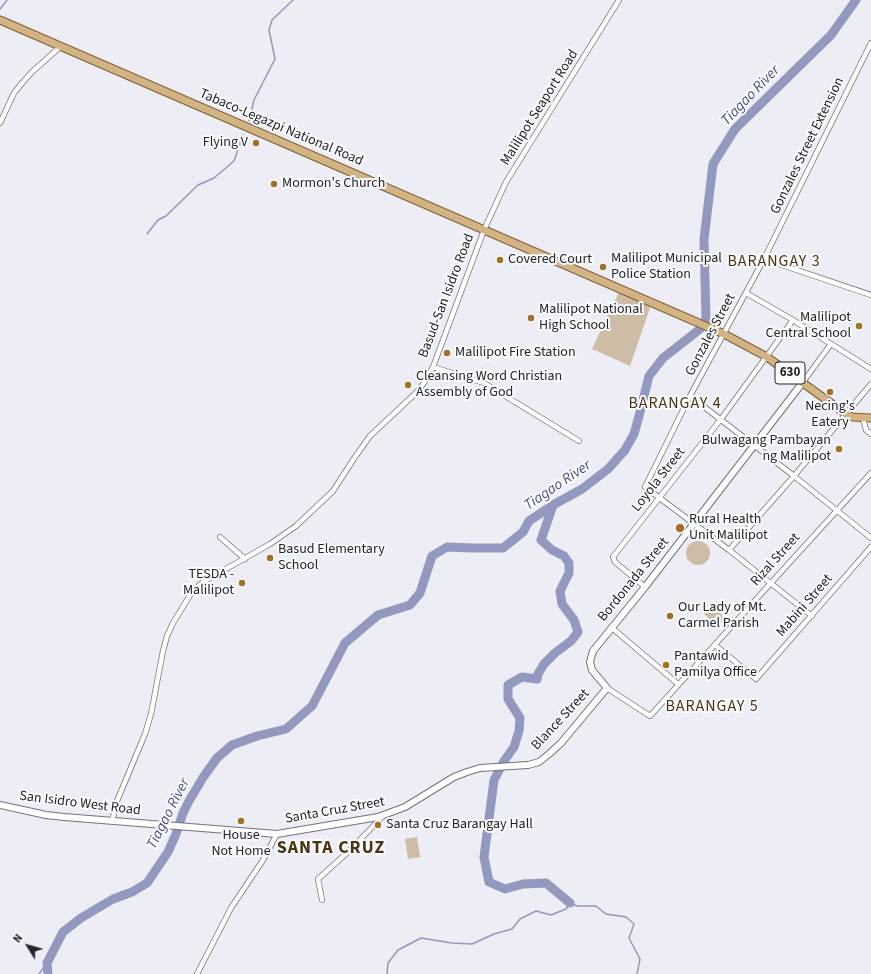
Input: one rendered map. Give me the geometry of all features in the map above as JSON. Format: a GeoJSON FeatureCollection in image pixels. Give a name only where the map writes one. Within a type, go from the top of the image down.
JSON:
{"type":"FeatureCollection","features":[{"type":"Feature","properties":{"kind":"main road","name":"Tabaco-Legazpi National Road"},"geometry":{"type":"LineString","coordinates":[[0,20],[724,334]]}},
{"type":"Feature","properties":{"kind":"main road","name":"630"},"geometry":{"type":"LineString","coordinates":[[724,334],[767,357],[846,414],[852,417],[871,418]]}},
{"type":"Feature","properties":{"kind":"street","name":"Malilipot Seaport Road"},"geometry":{"type":"LineString","coordinates":[[484,230],[506,182],[619,0]]}},
{"type":"Feature","properties":{"kind":"street","name":"Gonzales Street Extension"},"geometry":{"type":"LineString","coordinates":[[764,259],[871,43]]}},
{"type":"Feature","properties":{"kind":"street"},"geometry":{"type":"LineString","coordinates":[[0,123],[14,94],[23,82],[60,47]]}},
{"type":"Feature","properties":{"kind":"street","name":"Basud-San Isidro Road"},"geometry":{"type":"LineString","coordinates":[[112,821],[118,801],[145,734],[163,651],[173,622],[197,586],[286,533],[333,491],[363,445],[378,428],[418,391],[433,367],[484,230]]}},
{"type":"Feature","properties":{"kind":"street"},"geometry":{"type":"LineString","coordinates":[[764,259],[871,295]]}},
{"type":"Feature","properties":{"kind":"street","name":"Gonzales Street"},"geometry":{"type":"LineString","coordinates":[[660,498],[645,487],[690,396],[764,259]]}},
{"type":"Feature","properties":{"kind":"street"},"geometry":{"type":"LineString","coordinates":[[746,293],[793,320],[871,369]]}},
{"type":"Feature","properties":{"kind":"street","name":"Loyola Street"},"geometry":{"type":"LineString","coordinates":[[646,587],[615,562],[614,557],[767,357],[793,320]]}},
{"type":"Feature","properties":{"kind":"street"},"geometry":{"type":"LineString","coordinates":[[803,382],[831,344]]}},
{"type":"Feature","properties":{"kind":"street"},"geometry":{"type":"LineString","coordinates":[[433,367],[484,383],[579,441]]}},
{"type":"Feature","properties":{"kind":"street","name":"Bordonada Street"},"geometry":{"type":"LineString","coordinates":[[607,688],[592,670],[590,662],[593,651],[646,587],[803,382]]}},
{"type":"Feature","properties":{"kind":"street"},"geometry":{"type":"LineString","coordinates":[[729,550],[794,476],[871,384]]}},
{"type":"Feature","properties":{"kind":"street"},"geometry":{"type":"LineString","coordinates":[[690,396],[794,476],[871,538]]}},
{"type":"Feature","properties":{"kind":"street"},"geometry":{"type":"LineString","coordinates":[[863,418],[866,430],[871,434]]}},
{"type":"Feature","properties":{"kind":"street","name":"Rizal Street"},"geometry":{"type":"LineString","coordinates":[[607,688],[650,716],[871,473]]}},
{"type":"Feature","properties":{"kind":"street"},"geometry":{"type":"LineString","coordinates":[[660,498],[729,550],[812,616]]}},
{"type":"Feature","properties":{"kind":"street"},"geometry":{"type":"LineString","coordinates":[[220,537],[244,559]]}},
{"type":"Feature","properties":{"kind":"street","name":"Mabini Street"},"geometry":{"type":"LineString","coordinates":[[715,645],[756,679],[871,547]]}},
{"type":"Feature","properties":{"kind":"street"},"geometry":{"type":"LineString","coordinates":[[612,627],[678,684]]}},
{"type":"Feature","properties":{"kind":"street","name":"Blance Street"},"geometry":{"type":"LineString","coordinates":[[506,767],[528,765],[539,762],[561,743],[607,688]]}},
{"type":"Feature","properties":{"kind":"street","name":"Santa Cruz Street"},"geometry":{"type":"LineString","coordinates":[[277,834],[383,816],[406,807],[454,777],[480,768],[506,767]]}},
{"type":"Feature","properties":{"kind":"street","name":"San Isidro West Road"},"geometry":{"type":"LineString","coordinates":[[0,805],[46,815],[277,834]]}},
{"type":"Feature","properties":{"kind":"street"},"geometry":{"type":"LineString","coordinates":[[322,900],[318,879],[348,852],[383,816]]}},
{"type":"Feature","properties":{"kind":"street"},"geometry":{"type":"LineString","coordinates":[[197,974],[231,908],[263,860],[277,834]]}},
{"type":"Feature","properties":{"kind":"shaded area"},"geometry":{"type":"Polygon","coordinates":[[[619,292],[651,305],[630,366],[592,349],[619,292]]]}},
{"type":"Feature","properties":{"kind":"shaded area"},"geometry":{"type":"Polygon","coordinates":[[[698,541],[707,544],[710,553],[707,562],[698,565],[689,562],[686,553],[689,544],[698,541]]]}},
{"type":"Feature","properties":{"kind":"shaded area"},"geometry":{"type":"Polygon","coordinates":[[[712,605],[725,618],[718,626],[704,614],[712,605]]]}},
{"type":"Feature","properties":{"kind":"shaded area"},"geometry":{"type":"Polygon","coordinates":[[[417,837],[420,857],[408,859],[405,839],[417,837]]]}},
{"type":"Feature","properties":{"kind":"waterway"},"geometry":{"type":"LineString","coordinates":[[0,9],[7,0]]}},
{"type":"Feature","properties":{"kind":"waterway"},"geometry":{"type":"LineString","coordinates":[[249,121],[254,100],[275,59],[269,30],[272,20],[293,0]]}},
{"type":"Feature","properties":{"kind":"waterway","name":"Tiagao River"},"geometry":{"type":"LineString","coordinates":[[48,974],[47,963],[63,932],[81,918],[113,899],[132,892],[147,883],[168,852],[189,801],[217,758],[232,745],[257,736],[286,729],[312,706],[345,643],[378,615],[410,605],[420,593],[432,556],[447,547],[503,548],[523,532],[529,521],[553,505],[582,489],[608,469],[625,450],[634,434],[649,376],[663,358],[700,329],[706,320],[704,239],[713,164],[735,129],[831,35],[856,0]]}},
{"type":"Feature","properties":{"kind":"waterway"},"geometry":{"type":"LineString","coordinates":[[147,234],[158,220],[166,216],[198,185],[214,178],[234,161],[243,135]]}},
{"type":"Feature","properties":{"kind":"waterway"},"geometry":{"type":"LineString","coordinates":[[553,505],[541,540],[552,550],[564,556],[569,563],[569,573],[560,591],[562,604],[574,620],[578,632],[571,641],[555,653],[544,664],[538,674],[537,679],[522,677],[508,685],[508,699],[520,718],[519,731],[514,747],[504,761],[494,780],[484,857],[489,882],[505,889],[523,884],[546,883],[570,903]]}},
{"type":"Feature","properties":{"kind":"waterway"},"geometry":{"type":"LineString","coordinates":[[387,974],[388,963],[398,950],[421,938],[452,943],[472,944],[494,934],[512,929],[520,919],[536,911],[551,915],[566,909],[570,903],[577,906],[596,906],[606,914],[626,917],[634,924],[629,938],[640,959],[637,974]]}},
{"type":"Feature","properties":{"kind":"waterway"},"geometry":{"type":"LineString","coordinates":[[39,974],[47,963]]}},
{"type":"Feature","properties":{"kind":"place","name":"Flying V"},"geometry":{"type":"Point","coordinates":[256,143]}},
{"type":"Feature","properties":{"kind":"place","name":"Mormon's Church"},"geometry":{"type":"Point","coordinates":[274,184]}},
{"type":"Feature","properties":{"kind":"place","name":"Covered Court"},"geometry":{"type":"Point","coordinates":[500,260]}},
{"type":"Feature","properties":{"kind":"place","name":"Malilipot Municipal Police Station"},"geometry":{"type":"Point","coordinates":[603,267]}},
{"type":"Feature","properties":{"kind":"place","name":"Malilipot National High School"},"geometry":{"type":"Point","coordinates":[531,318]}},
{"type":"Feature","properties":{"kind":"place","name":"Malilipot Central School"},"geometry":{"type":"Point","coordinates":[859,326]}},
{"type":"Feature","properties":{"kind":"place","name":"Malilipot Fire Station"},"geometry":{"type":"Point","coordinates":[447,353]}},
{"type":"Feature","properties":{"kind":"place","name":"Cleansing Word Christian Assembly of God"},"geometry":{"type":"Point","coordinates":[408,385]}},
{"type":"Feature","properties":{"kind":"place","name":"Necing's Eatery"},"geometry":{"type":"Point","coordinates":[830,392]}},
{"type":"Feature","properties":{"kind":"place","name":"Bulwagang Pambayan ng Malilipot"},"geometry":{"type":"Point","coordinates":[839,449]}},
{"type":"Feature","properties":{"kind":"place","name":"Rural Health Unit Malilipot"},"geometry":{"type":"Point","coordinates":[680,528]}},
{"type":"Feature","properties":{"kind":"place","name":"Basud Elementary School"},"geometry":{"type":"Point","coordinates":[270,558]}},
{"type":"Feature","properties":{"kind":"place","name":"TESDA - Malilipot"},"geometry":{"type":"Point","coordinates":[242,583]}},
{"type":"Feature","properties":{"kind":"place","name":"Our Lady of Mt. Carmel Parish"},"geometry":{"type":"Point","coordinates":[670,616]}},
{"type":"Feature","properties":{"kind":"place","name":"Pantawid Pamilya Office"},"geometry":{"type":"Point","coordinates":[666,665]}},
{"type":"Feature","properties":{"kind":"place","name":"House Not Home"},"geometry":{"type":"Point","coordinates":[241,821]}},
{"type":"Feature","properties":{"kind":"place","name":"Santa Cruz Barangay Hall"},"geometry":{"type":"Point","coordinates":[378,825]}},
{"type":"Feature","properties":{"kind":"district","name":"BARANGAY 3"},"geometry":{"type":"Point","coordinates":[774,262]}},
{"type":"Feature","properties":{"kind":"district","name":"BARANGAY 4"},"geometry":{"type":"Point","coordinates":[675,404]}},
{"type":"Feature","properties":{"kind":"district","name":"BARANGAY 5"},"geometry":{"type":"Point","coordinates":[712,707]}},
{"type":"Feature","properties":{"kind":"district","name":"SANTA CRUZ"},"geometry":{"type":"Point","coordinates":[331,849]}}]}
